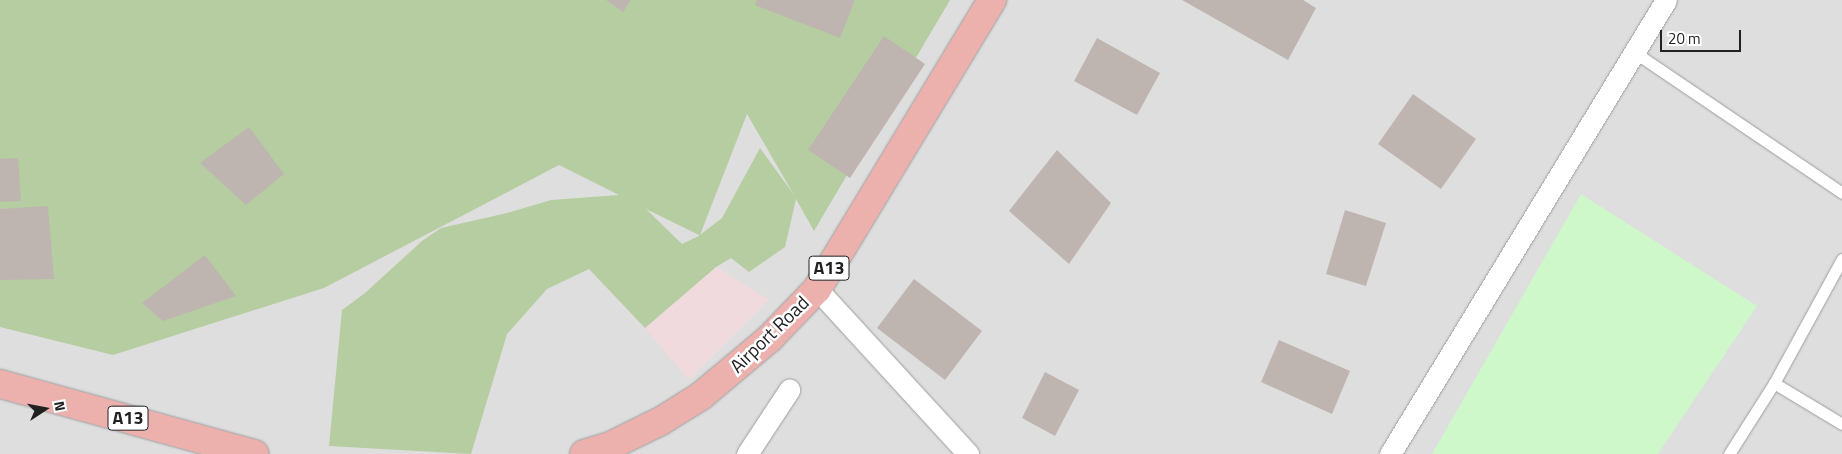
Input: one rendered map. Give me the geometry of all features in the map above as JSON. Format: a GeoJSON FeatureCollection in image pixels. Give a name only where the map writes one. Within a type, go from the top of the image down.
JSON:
{"type":"FeatureCollection","features":[{"type":"Feature","properties":{"kind":"highway","name":"Airport Road"},"geometry":{"type":"LineString","coordinates":[[584,454],[610,446],[661,421],[700,396],[770,338],[817,288],[992,0]]}},
{"type":"Feature","properties":{"kind":"highway","name":"A13"},"geometry":{"type":"LineString","coordinates":[[0,384],[255,454]]}},
{"type":"Feature","properties":{"kind":"street"},"geometry":{"type":"LineString","coordinates":[[1390,454],[1666,0]]}},
{"type":"Feature","properties":{"kind":"street"},"geometry":{"type":"LineString","coordinates":[[817,288],[968,454]]}},
{"type":"Feature","properties":{"kind":"street"},"geometry":{"type":"LineString","coordinates":[[747,454],[789,390]]}},
{"type":"Feature","properties":{"kind":"lane"},"geometry":{"type":"LineString","coordinates":[[1634,52],[1842,193]]}},
{"type":"Feature","properties":{"kind":"lane"},"geometry":{"type":"LineString","coordinates":[[1729,454],[1774,383],[1842,259]]}},
{"type":"Feature","properties":{"kind":"lane"},"geometry":{"type":"LineString","coordinates":[[1774,383],[1842,424]]}},
{"type":"Feature","properties":{"kind":"shaded area"},"geometry":{"type":"Polygon","coordinates":[[[0,0],[1842,0],[1842,454],[0,454],[0,0]]]}},
{"type":"Feature","properties":{"kind":"shaded area"},"geometry":{"type":"Polygon","coordinates":[[[716,267],[769,300],[689,380],[645,328],[716,267]]]}},
{"type":"Feature","properties":{"kind":"green space"},"geometry":{"type":"Polygon","coordinates":[[[0,0],[950,0],[814,231],[796,199],[785,247],[749,272],[731,258],[716,267],[645,328],[589,269],[547,289],[507,334],[471,454],[329,446],[342,310],[365,293],[422,241],[441,228],[507,213],[551,200],[619,195],[559,165],[324,288],[113,355],[0,327],[0,0]],[[747,114],[700,235],[722,218],[760,148],[794,195],[747,114]],[[646,209],[682,244],[699,236],[699,235],[646,209]]]}},
{"type":"Feature","properties":{"kind":"green space"},"geometry":{"type":"Polygon","coordinates":[[[1581,194],[1757,306],[1658,454],[1432,454],[1581,194]]]}},
{"type":"Feature","properties":{"kind":"building"},"geometry":{"type":"Polygon","coordinates":[[[606,0],[631,0],[623,12],[606,0]]]}},
{"type":"Feature","properties":{"kind":"building"},"geometry":{"type":"Polygon","coordinates":[[[757,0],[855,0],[840,38],[755,5],[757,0]]]}},
{"type":"Feature","properties":{"kind":"building"},"geometry":{"type":"Polygon","coordinates":[[[1182,0],[1303,0],[1316,8],[1288,60],[1182,0]]]}},
{"type":"Feature","properties":{"kind":"building"},"geometry":{"type":"Polygon","coordinates":[[[884,36],[925,64],[850,178],[808,150],[884,36]]]}},
{"type":"Feature","properties":{"kind":"building"},"geometry":{"type":"Polygon","coordinates":[[[1097,38],[1160,73],[1137,115],[1074,81],[1097,38]]]}},
{"type":"Feature","properties":{"kind":"building"},"geometry":{"type":"Polygon","coordinates":[[[1413,94],[1476,139],[1441,189],[1378,144],[1413,94]]]}},
{"type":"Feature","properties":{"kind":"building"},"geometry":{"type":"Polygon","coordinates":[[[249,127],[284,174],[246,205],[200,163],[249,127]]]}},
{"type":"Feature","properties":{"kind":"building"},"geometry":{"type":"Polygon","coordinates":[[[1057,150],[1111,203],[1069,264],[1009,211],[1057,150]]]}},
{"type":"Feature","properties":{"kind":"building"},"geometry":{"type":"Polygon","coordinates":[[[18,158],[21,201],[0,202],[0,159],[18,158]]]}},
{"type":"Feature","properties":{"kind":"building"},"geometry":{"type":"Polygon","coordinates":[[[48,206],[54,279],[0,280],[0,209],[48,206]]]}},
{"type":"Feature","properties":{"kind":"building"},"geometry":{"type":"Polygon","coordinates":[[[1345,210],[1386,223],[1366,286],[1326,274],[1345,210]]]}},
{"type":"Feature","properties":{"kind":"building"},"geometry":{"type":"Polygon","coordinates":[[[205,255],[236,296],[163,321],[142,303],[205,255]]]}},
{"type":"Feature","properties":{"kind":"building"},"geometry":{"type":"Polygon","coordinates":[[[914,279],[982,331],[945,380],[877,328],[914,279]]]}},
{"type":"Feature","properties":{"kind":"building"},"geometry":{"type":"Polygon","coordinates":[[[1279,340],[1350,371],[1332,414],[1261,382],[1279,340]]]}},
{"type":"Feature","properties":{"kind":"building"},"geometry":{"type":"Polygon","coordinates":[[[1045,372],[1079,390],[1055,436],[1022,418],[1045,372]]]}}]}
